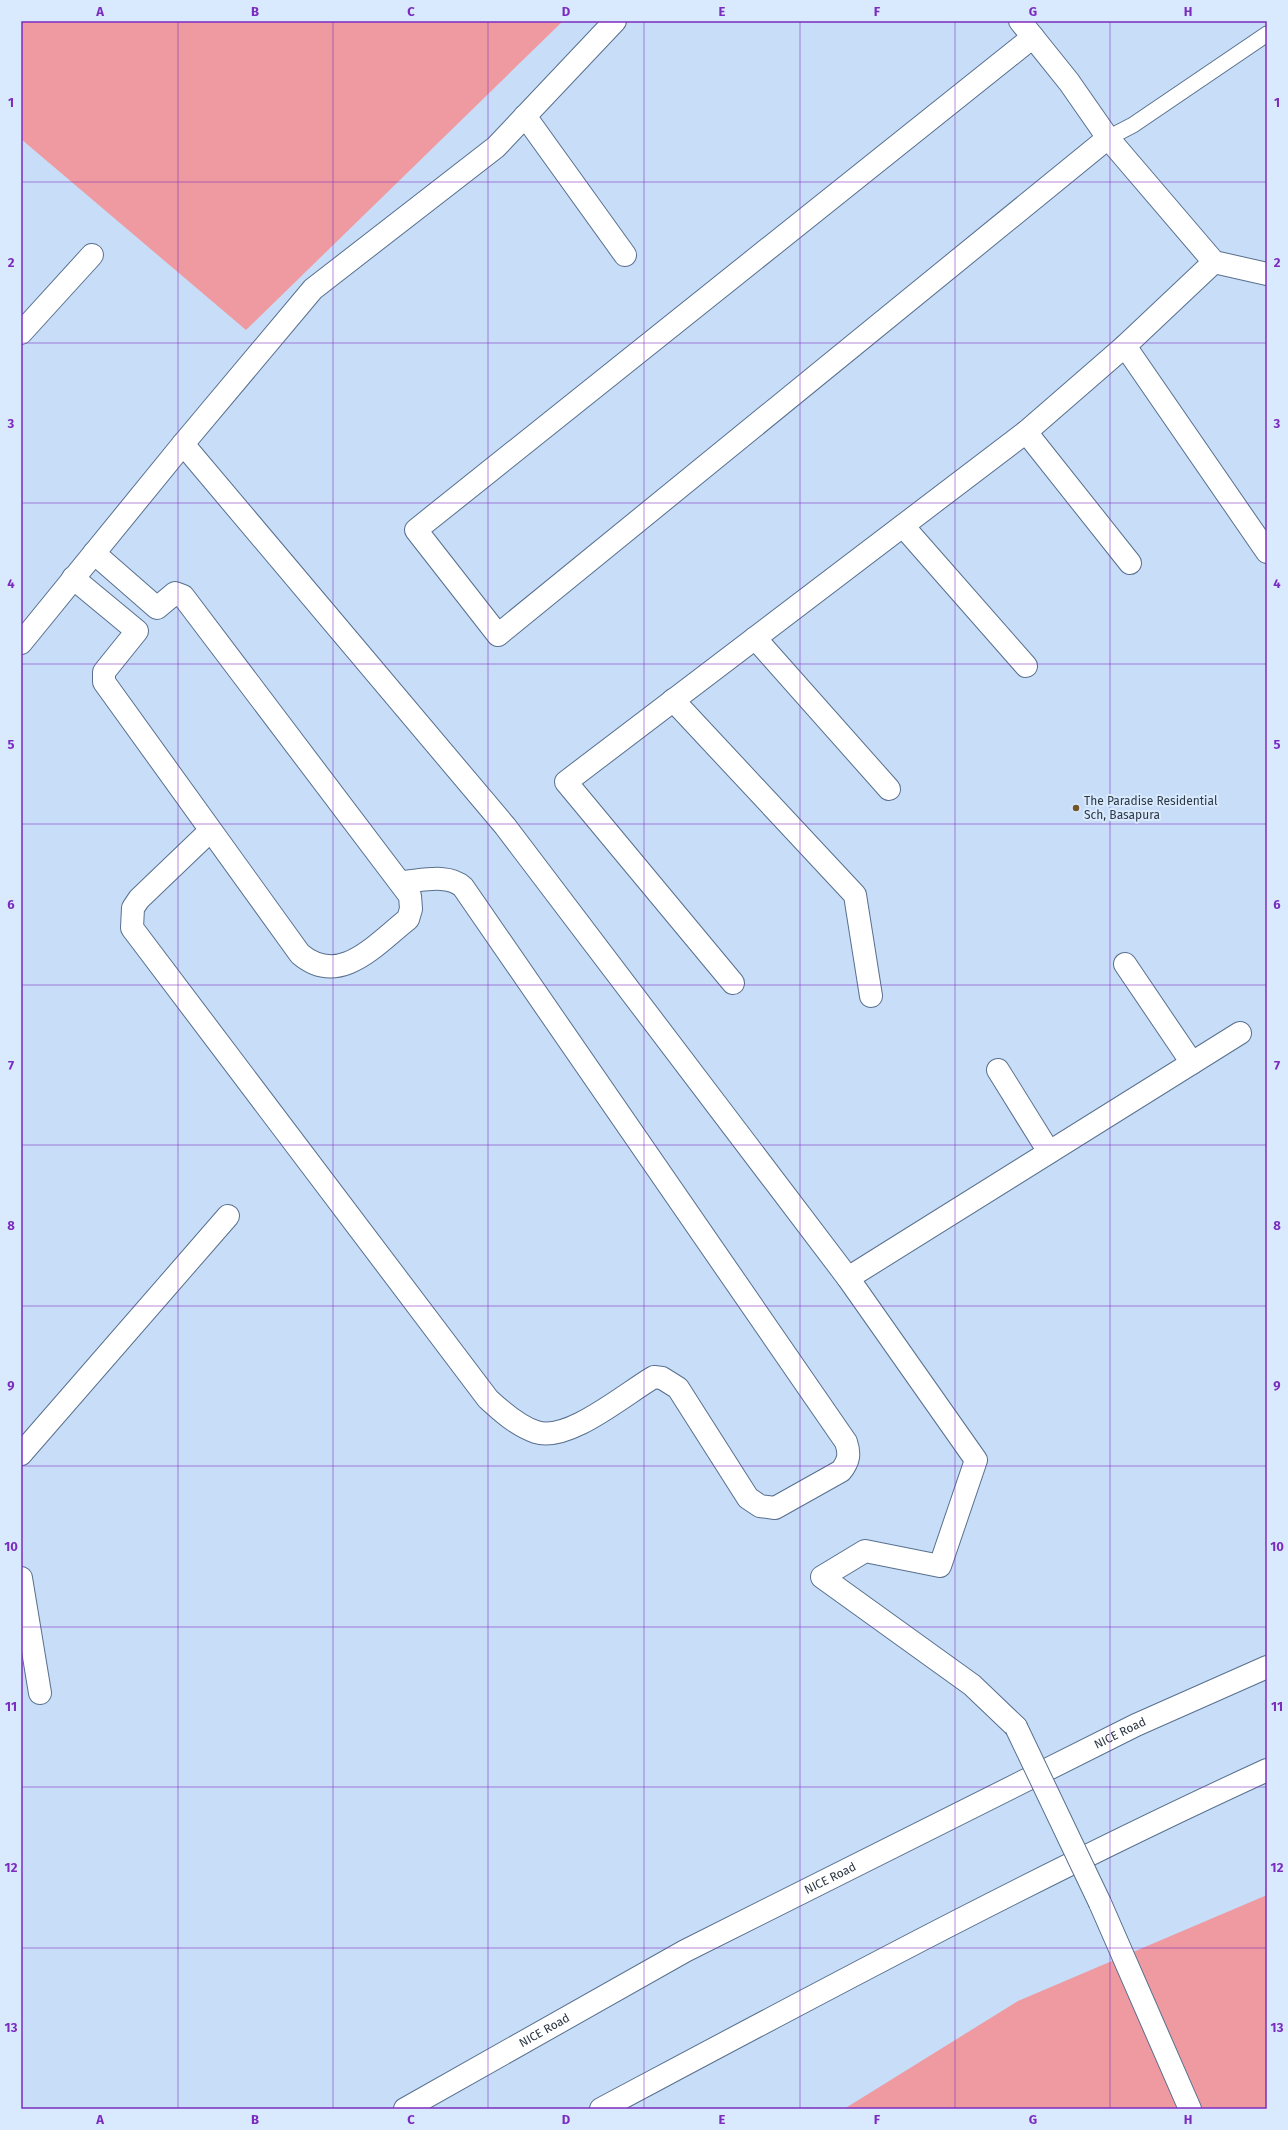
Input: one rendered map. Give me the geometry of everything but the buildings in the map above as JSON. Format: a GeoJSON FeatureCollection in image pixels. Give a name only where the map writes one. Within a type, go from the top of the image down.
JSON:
{"type":"FeatureCollection","features":[{"type":"Feature","properties":{"kind":"main road"},"geometry":{"type":"LineString","coordinates":[[21,643],[183,444],[313,289],[496,147],[615,21]]}},
{"type":"Feature","properties":{"kind":"main road"},"geometry":{"type":"LineString","coordinates":[[1108,138],[498,635],[416,530],[1027,29],[1069,82],[1108,138],[1214,262],[1267,274]]}},
{"type":"Feature","properties":{"kind":"main road"},"geometry":{"type":"LineString","coordinates":[[525,116],[625,255]]}},
{"type":"Feature","properties":{"kind":"main road"},"geometry":{"type":"LineString","coordinates":[[21,333],[92,256]]}},
{"type":"Feature","properties":{"kind":"main road"},"geometry":{"type":"LineString","coordinates":[[733,983],[566,782],[1026,432],[1125,346],[1214,262]]}},
{"type":"Feature","properties":{"kind":"main road"},"geometry":{"type":"LineString","coordinates":[[1125,346],[1267,552]]}},
{"type":"Feature","properties":{"kind":"main road"},"geometry":{"type":"LineString","coordinates":[[1026,432],[1130,563]]}},
{"type":"Feature","properties":{"kind":"main road"},"geometry":{"type":"LineString","coordinates":[[183,444],[505,826],[848,1278],[976,1460],[940,1566],[865,1551],[822,1577],[972,1685],[1016,1727],[1100,1903],[1190,2109]]}},
{"type":"Feature","properties":{"kind":"main road"},"geometry":{"type":"LineString","coordinates":[[903,526],[1026,666]]}},
{"type":"Feature","properties":{"kind":"main road"},"geometry":{"type":"LineString","coordinates":[[94,553],[157,608]]}},
{"type":"Feature","properties":{"kind":"main road"},"geometry":{"type":"LineString","coordinates":[[73,578],[137,631]]}},
{"type":"Feature","properties":{"kind":"main road"},"geometry":{"type":"LineString","coordinates":[[175,593],[181,594],[410,896],[411,909],[408,919],[357,960],[344,966],[327,968],[311,963],[300,954],[104,682],[104,672],[137,631],[157,608],[175,593]]}},
{"type":"Feature","properties":{"kind":"main road"},"geometry":{"type":"LineString","coordinates":[[755,638],[889,789]]}},
{"type":"Feature","properties":{"kind":"main road"},"geometry":{"type":"LineString","coordinates":[[673,700],[855,895],[871,996]]}},
{"type":"Feature","properties":{"kind":"main road"},"geometry":{"type":"LineString","coordinates":[[210,831],[138,899],[132,908],[132,928],[488,1399],[507,1416],[537,1432],[555,1433],[577,1426],[654,1377],[662,1378],[678,1388],[748,1498],[760,1506],[774,1508],[841,1471],[847,1463],[849,1456],[846,1442],[463,887],[456,881],[448,880],[400,882]]}},
{"type":"Feature","properties":{"kind":"main road"},"geometry":{"type":"LineString","coordinates":[[1125,964],[1192,1063]]}},
{"type":"Feature","properties":{"kind":"main road"},"geometry":{"type":"LineString","coordinates":[[848,1278],[1240,1033]]}},
{"type":"Feature","properties":{"kind":"main road"},"geometry":{"type":"LineString","coordinates":[[998,1070],[1049,1152]]}},
{"type":"Feature","properties":{"kind":"main road"},"geometry":{"type":"LineString","coordinates":[[21,1454],[228,1216]]}},
{"type":"Feature","properties":{"kind":"main road"},"geometry":{"type":"LineString","coordinates":[[21,1578],[40,1693]]}},
{"type":"Feature","properties":{"kind":"main road","name":"NICE Road"},"geometry":{"type":"LineString","coordinates":[[404,2109],[685,1951],[1136,1725],[1267,1667]]}},
{"type":"Feature","properties":{"kind":"main road"},"geometry":{"type":"LineString","coordinates":[[601,2109],[914,1942],[1171,1814],[1267,1770]]}},
{"type":"Feature","properties":{"kind":"lane"},"geometry":{"type":"LineString","coordinates":[[1108,138],[1133,125],[1267,34]]}},
{"type":"Feature","properties":{"kind":"shaded area"},"geometry":{"type":"Polygon","coordinates":[[[21,21],[563,21],[246,330],[21,139],[21,21]]]}},
{"type":"Feature","properties":{"kind":"shaded area"},"geometry":{"type":"Polygon","coordinates":[[[1267,1895],[1267,2109],[844,2109],[1018,2001],[1267,1895]]]}},
{"type":"Feature","properties":{"kind":"place","name":"The Paradise Residential Sch, Basapura"},"geometry":{"type":"Point","coordinates":[1076,808]}}]}
